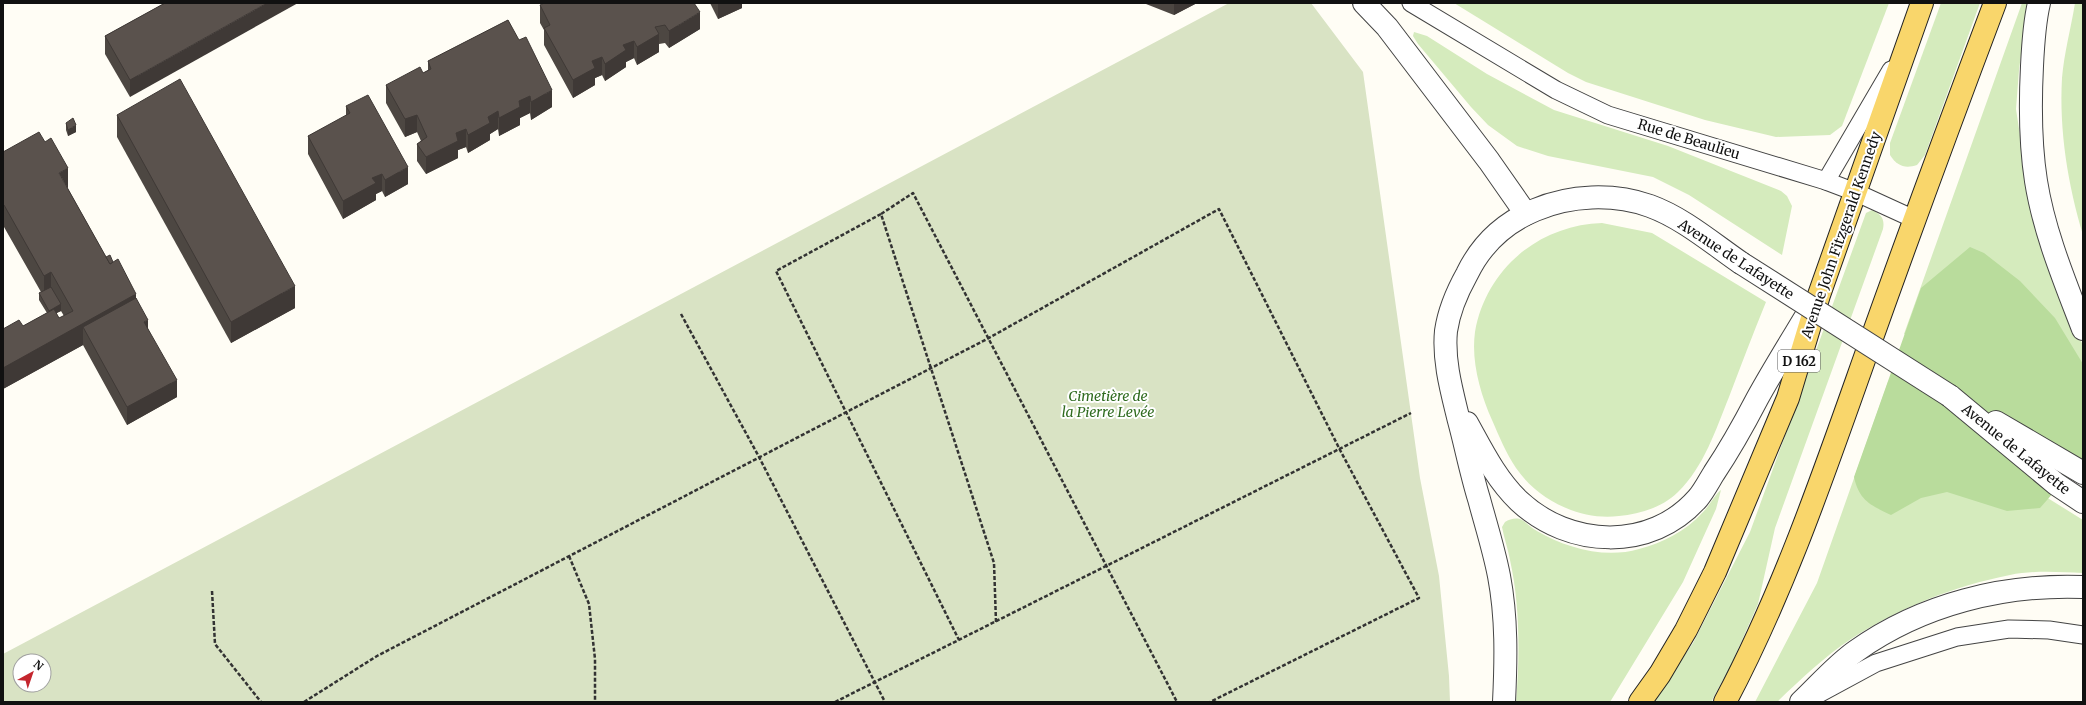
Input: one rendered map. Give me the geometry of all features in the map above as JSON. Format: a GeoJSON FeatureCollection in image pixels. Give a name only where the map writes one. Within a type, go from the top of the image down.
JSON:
{"type":"FeatureCollection","features":[{"type":"Feature","properties":{"kind":"main road","name":"Avenue John Fitzgerald Kennedy"},"geometry":{"type":"LineString","coordinates":[[1640,702],[1660,674],[1686,630],[1715,572],[1788,398],[1818,295],[1922,3]]}},
{"type":"Feature","properties":{"kind":"main road"},"geometry":{"type":"LineString","coordinates":[[1725,702],[1771,610],[1813,501],[1914,219],[1995,3]]}},
{"type":"Feature","properties":{"kind":"street"},"geometry":{"type":"LineString","coordinates":[[1364,3],[1387,27],[1526,214]]}},
{"type":"Feature","properties":{"kind":"street"},"geometry":{"type":"LineString","coordinates":[[2039,3],[2035,19],[2030,104],[2036,183],[2048,230],[2065,283],[2083,329]]}},
{"type":"Feature","properties":{"kind":"street","name":"Avenue de Lafayette"},"geometry":{"type":"LineString","coordinates":[[1453,396],[1446,352],[1446,332],[1450,313],[1457,293],[1471,265],[1492,238],[1508,224],[1544,206],[1572,199],[1589,197],[1636,202],[1664,212],[1741,263],[1950,396],[2083,473]]}},
{"type":"Feature","properties":{"kind":"street"},"geometry":{"type":"LineString","coordinates":[[1453,396],[1489,462],[1505,485],[1519,501],[1535,514],[1557,526],[1582,535],[1626,537],[1645,534],[1663,527],[1686,510],[1699,497],[1732,445],[1818,295]]}},
{"type":"Feature","properties":{"kind":"street"},"geometry":{"type":"LineString","coordinates":[[1453,396],[1499,576],[1504,607],[1506,650],[1504,702]]}},
{"type":"Feature","properties":{"kind":"street","name":"Avenue de Lafayette"},"geometry":{"type":"LineString","coordinates":[[1950,396],[2056,484],[2083,502]]}},
{"type":"Feature","properties":{"kind":"street"},"geometry":{"type":"LineString","coordinates":[[2056,484],[2083,487]]}},
{"type":"Feature","properties":{"kind":"street"},"geometry":{"type":"LineString","coordinates":[[1801,702],[1856,651],[1905,622],[1947,606],[1994,593],[2032,588],[2083,587]]}},
{"type":"Feature","properties":{"kind":"lane","name":"Rue de Beaulieu"},"geometry":{"type":"LineString","coordinates":[[1411,3],[1545,84],[1608,115],[1826,181],[1855,192],[1914,219]]}},
{"type":"Feature","properties":{"kind":"lane"},"geometry":{"type":"LineString","coordinates":[[1826,181],[1910,37]]}},
{"type":"Feature","properties":{"kind":"lane"},"geometry":{"type":"LineString","coordinates":[[1804,702],[1876,663],[1957,637],[2009,629],[2049,630],[2083,635]]}},
{"type":"Feature","properties":{"kind":"path"},"geometry":{"type":"LineString","coordinates":[[958,640],[776,271],[881,214],[913,193],[987,339],[1177,702]]}},
{"type":"Feature","properties":{"kind":"path"},"geometry":{"type":"LineString","coordinates":[[304,702],[378,656],[987,339],[1219,208],[1340,450],[1419,598],[1210,702]]}},
{"type":"Feature","properties":{"kind":"path"},"geometry":{"type":"LineString","coordinates":[[881,214],[994,563],[996,622]]}},
{"type":"Feature","properties":{"kind":"path"},"geometry":{"type":"LineString","coordinates":[[681,314],[760,457],[885,702]]}},
{"type":"Feature","properties":{"kind":"path"},"geometry":{"type":"LineString","coordinates":[[835,702],[1340,450],[1411,413]]}},
{"type":"Feature","properties":{"kind":"path"},"geometry":{"type":"LineString","coordinates":[[568,556],[589,604],[595,658],[595,702]]}},
{"type":"Feature","properties":{"kind":"path"},"geometry":{"type":"LineString","coordinates":[[212,591],[215,644],[261,702]]}},
{"type":"Feature","properties":{"kind":"green space","name":"Cimetière de la Pierre Levée"},"geometry":{"type":"Polygon","coordinates":[[[1229,3],[1311,3],[1363,72],[1420,478],[1439,576],[1449,676],[1450,702],[3,702],[3,654],[1229,3]]]}},
{"type":"Feature","properties":{"kind":"green space"},"geometry":{"type":"Polygon","coordinates":[[[1454,3],[1889,3],[1842,126],[1830,135],[1776,137],[1705,120],[1586,82],[1568,73],[1454,3]]]}},
{"type":"Feature","properties":{"kind":"green space"},"geometry":{"type":"Polygon","coordinates":[[[1941,3],[1980,3],[1925,155],[1917,165],[1909,167],[1902,166],[1895,162],[1890,155],[1890,143],[1941,3]]]}},
{"type":"Feature","properties":{"kind":"green space"},"geometry":{"type":"Polygon","coordinates":[[[2022,3],[2030,3],[2025,24],[2016,109],[2027,182],[2040,237],[2083,346],[2083,445],[1904,334],[2022,3]]]}},
{"type":"Feature","properties":{"kind":"green space"},"geometry":{"type":"Polygon","coordinates":[[[2075,3],[2083,3],[2083,235],[2069,177],[2063,138],[2061,98],[2063,69],[2075,3]]]}},
{"type":"Feature","properties":{"kind":"green space"},"geometry":{"type":"Polygon","coordinates":[[[1414,32],[1427,36],[1487,74],[1554,110],[1668,146],[1781,191],[1787,196],[1792,206],[1782,255],[1689,195],[1653,177],[1548,156],[1517,146],[1488,125],[1471,107],[1418,44],[1413,36],[1414,32]]]}},
{"type":"Feature","properties":{"kind":"green space"},"geometry":{"type":"Polygon","coordinates":[[[1872,210],[1882,217],[1883,229],[1775,528],[1758,604],[1731,665],[1711,702],[1652,702],[1693,643],[1750,532],[1866,213],[1872,210]]]}},
{"type":"Feature","properties":{"kind":"green space"},"geometry":{"type":"Polygon","coordinates":[[[1602,223],[1652,233],[1766,302],[1714,435],[1702,459],[1687,482],[1672,497],[1651,509],[1627,515],[1604,517],[1575,511],[1548,499],[1536,490],[1516,468],[1503,444],[1484,399],[1480,388],[1474,354],[1475,332],[1481,309],[1503,270],[1519,255],[1537,242],[1557,232],[1579,226],[1602,223]]]}},
{"type":"Feature","properties":{"kind":"green space"},"geometry":{"type":"Polygon","coordinates":[[[1970,247],[1984,253],[2020,281],[2055,318],[2083,364],[2083,459],[2040,508],[2007,511],[1947,492],[1921,498],[1891,515],[1866,501],[1856,485],[1854,477],[1921,288],[1970,247]]]}},
{"type":"Feature","properties":{"kind":"green space"},"geometry":{"type":"Polygon","coordinates":[[[1888,382],[1967,433],[2046,497],[2083,520],[2083,573],[2019,573],[1968,585],[1948,592],[1888,617],[1851,639],[1803,677],[1777,702],[1755,702],[1817,583],[1888,382]]]}},
{"type":"Feature","properties":{"kind":"green space"},"geometry":{"type":"Polygon","coordinates":[[[1721,490],[1716,509],[1683,582],[1610,702],[1516,702],[1518,631],[1516,595],[1502,527],[1505,522],[1520,519],[1548,537],[1573,547],[1599,552],[1626,552],[1665,540],[1681,531],[1704,511],[1721,490]]]}},
{"type":"Feature","properties":{"kind":"building"},"geometry":{"type":"Polygon","coordinates":[[[165,3],[267,3],[130,80],[105,36],[165,3]]]}},
{"type":"Feature","properties":{"kind":"building"},"geometry":{"type":"Polygon","coordinates":[[[544,3],[694,3],[700,12],[669,31],[665,25],[655,27],[659,34],[637,47],[634,41],[623,45],[626,50],[605,64],[602,57],[592,61],[595,68],[573,80],[544,28],[550,25],[540,5],[544,3]]]}},
{"type":"Feature","properties":{"kind":"building"},"geometry":{"type":"Polygon","coordinates":[[[508,20],[519,40],[526,37],[552,90],[531,102],[530,96],[519,101],[520,107],[499,118],[498,111],[488,117],[490,123],[468,135],[466,129],[456,133],[458,141],[426,157],[417,144],[427,137],[417,115],[405,119],[386,85],[420,67],[423,73],[431,69],[428,61],[508,20]]]}},
{"type":"Feature","properties":{"kind":"building"},"geometry":{"type":"Polygon","coordinates":[[[180,79],[295,286],[231,322],[117,115],[180,79]]]}},
{"type":"Feature","properties":{"kind":"building"},"geometry":{"type":"Polygon","coordinates":[[[368,95],[408,167],[385,180],[382,174],[372,178],[376,183],[343,201],[308,136],[350,113],[346,106],[368,95]]]}},
{"type":"Feature","properties":{"kind":"building"},"geometry":{"type":"Polygon","coordinates":[[[73,118],[76,125],[68,130],[66,123],[73,118]]]}},
{"type":"Feature","properties":{"kind":"building"},"geometry":{"type":"Polygon","coordinates":[[[39,132],[45,142],[51,138],[68,168],[59,173],[110,264],[118,259],[136,294],[3,368],[3,329],[19,320],[23,326],[54,309],[59,318],[73,311],[51,272],[44,276],[4,205],[3,206],[3,152],[39,132]]]}},
{"type":"Feature","properties":{"kind":"building"},"geometry":{"type":"Polygon","coordinates":[[[110,255],[113,262],[110,264],[106,257],[110,255]]]}},
{"type":"Feature","properties":{"kind":"building"},"geometry":{"type":"Polygon","coordinates":[[[51,287],[61,304],[49,311],[39,293],[51,287]]]}},
{"type":"Feature","properties":{"kind":"building"},"geometry":{"type":"Polygon","coordinates":[[[136,298],[148,320],[144,322],[177,380],[127,407],[83,327],[136,298]]]}}]}
